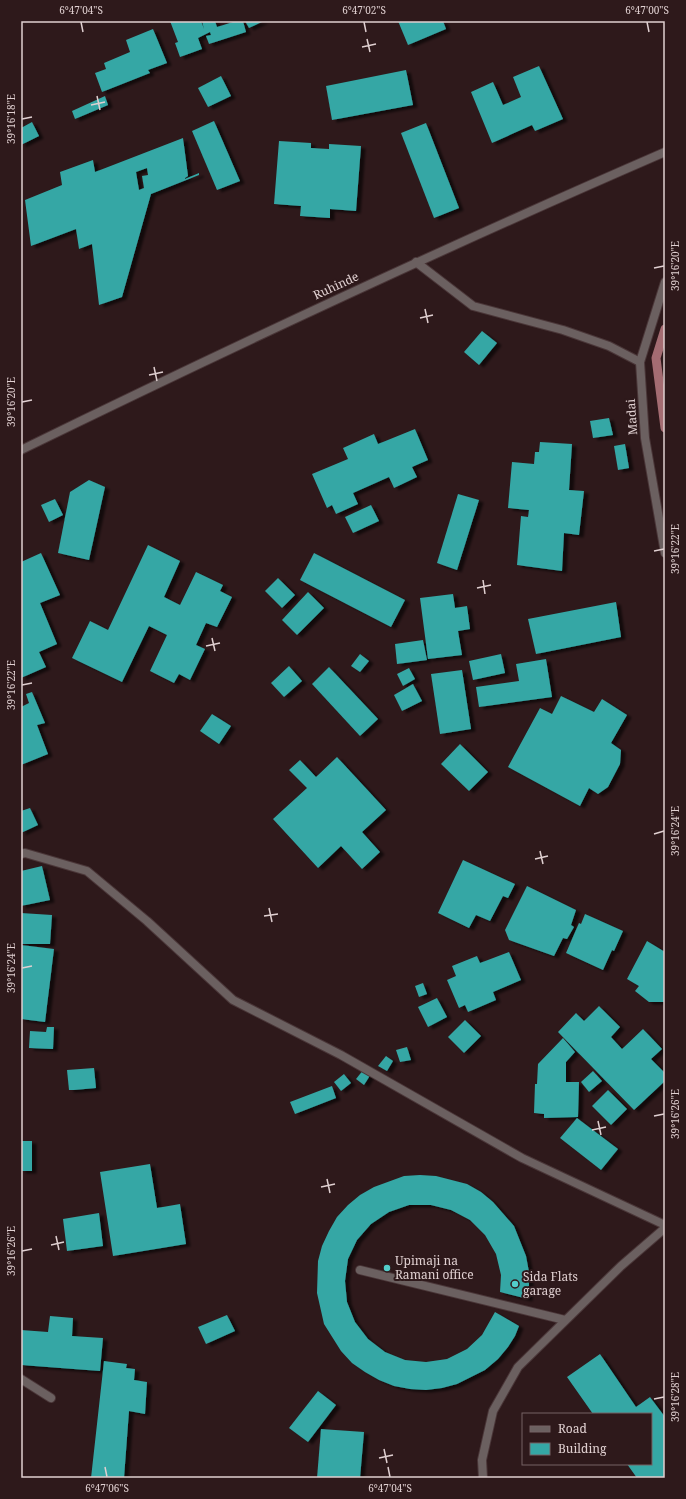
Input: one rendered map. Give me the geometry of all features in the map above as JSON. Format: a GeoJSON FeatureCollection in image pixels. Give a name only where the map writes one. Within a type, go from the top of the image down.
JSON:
{"type":"FeatureCollection","features":[{"type":"Feature","properties":{"kind":"street","name":"Ruhinde"},"geometry":{"type":"LineString","coordinates":[[21,450],[255,337],[416,262],[665,152]]}},
{"type":"Feature","properties":{"kind":"street"},"geometry":{"type":"LineString","coordinates":[[416,262],[473,306],[570,332],[609,346],[640,362]]}},
{"type":"Feature","properties":{"kind":"street","name":"Madai"},"geometry":{"type":"LineString","coordinates":[[665,282],[640,362],[645,438],[665,553]]}},
{"type":"Feature","properties":{"kind":"street"},"geometry":{"type":"LineString","coordinates":[[21,854],[24,853],[87,871],[147,921],[233,1000],[341,1055],[522,1158],[665,1225]]}},
{"type":"Feature","properties":{"kind":"street"},"geometry":{"type":"LineString","coordinates":[[483,1478],[482,1460],[493,1411],[518,1367],[621,1266],[665,1228]]}},
{"type":"Feature","properties":{"kind":"street"},"geometry":{"type":"LineString","coordinates":[[360,1270],[565,1320]]}},
{"type":"Feature","properties":{"kind":"street"},"geometry":{"type":"LineString","coordinates":[[21,1379],[51,1398]]}},
{"type":"Feature","properties":{"kind":"building"},"geometry":{"type":"Polygon","coordinates":[[[170,21],[201,21],[204,29],[202,21],[215,21],[217,27],[236,21],[243,21],[246,32],[209,44],[206,36],[211,35],[210,32],[198,38],[202,49],[180,57],[175,43],[178,42],[170,21]]]}},
{"type":"Feature","properties":{"kind":"building"},"geometry":{"type":"Polygon","coordinates":[[[245,21],[264,21],[249,28],[245,21]]]}},
{"type":"Feature","properties":{"kind":"building"},"geometry":{"type":"Polygon","coordinates":[[[398,21],[443,21],[446,29],[408,45],[398,21]]]}},
{"type":"Feature","properties":{"kind":"building"},"geometry":{"type":"Polygon","coordinates":[[[153,29],[167,63],[148,70],[150,73],[102,92],[95,73],[106,69],[104,63],[130,52],[126,40],[153,29]]]}},
{"type":"Feature","properties":{"kind":"building"},"geometry":{"type":"Polygon","coordinates":[[[539,66],[563,119],[535,131],[532,125],[492,143],[471,92],[493,82],[503,105],[521,97],[513,77],[539,66]]]}},
{"type":"Feature","properties":{"kind":"building"},"geometry":{"type":"Polygon","coordinates":[[[406,70],[413,105],[332,120],[326,86],[406,70]]]}},
{"type":"Feature","properties":{"kind":"building"},"geometry":{"type":"Polygon","coordinates":[[[221,76],[231,96],[208,107],[198,88],[221,76]]]}},
{"type":"Feature","properties":{"kind":"building"},"geometry":{"type":"Polygon","coordinates":[[[105,96],[108,105],[75,119],[72,111],[105,96]]]}},
{"type":"Feature","properties":{"kind":"building"},"geometry":{"type":"Polygon","coordinates":[[[214,121],[240,181],[217,190],[192,131],[214,121]]]}},
{"type":"Feature","properties":{"kind":"building"},"geometry":{"type":"Polygon","coordinates":[[[32,122],[39,136],[21,145],[21,128],[32,122]]]}},
{"type":"Feature","properties":{"kind":"building"},"geometry":{"type":"Polygon","coordinates":[[[426,123],[459,208],[434,218],[401,133],[426,123]]]}},
{"type":"Feature","properties":{"kind":"building"},"geometry":{"type":"Polygon","coordinates":[[[183,138],[188,176],[185,179],[199,173],[199,175],[151,194],[122,297],[99,305],[92,244],[79,249],[76,229],[31,246],[25,200],[62,185],[60,172],[93,160],[95,172],[183,138]],[[147,168],[136,172],[139,190],[144,188],[142,176],[148,175],[147,168]]]}},
{"type":"Feature","properties":{"kind":"building"},"geometry":{"type":"Polygon","coordinates":[[[279,141],[311,143],[311,148],[329,149],[329,144],[361,146],[356,211],[330,209],[330,218],[300,216],[301,206],[274,204],[279,141]]]}},
{"type":"Feature","properties":{"kind":"building"},"geometry":{"type":"Polygon","coordinates":[[[482,331],[497,343],[479,365],[464,352],[482,331]]]}},
{"type":"Feature","properties":{"kind":"building"},"geometry":{"type":"Polygon","coordinates":[[[609,418],[613,435],[593,438],[590,421],[609,418]]]}},
{"type":"Feature","properties":{"kind":"building"},"geometry":{"type":"Polygon","coordinates":[[[415,429],[428,460],[412,467],[417,477],[394,488],[389,477],[353,493],[358,504],[336,514],[332,505],[327,508],[312,474],[348,459],[343,448],[374,434],[378,444],[415,429]]]}},
{"type":"Feature","properties":{"kind":"building"},"geometry":{"type":"Polygon","coordinates":[[[540,442],[572,444],[569,490],[584,491],[579,535],[564,533],[562,571],[517,565],[521,516],[528,517],[529,510],[508,508],[512,462],[534,464],[535,452],[539,452],[540,442]]]}},
{"type":"Feature","properties":{"kind":"building"},"geometry":{"type":"Polygon","coordinates":[[[625,444],[629,468],[618,470],[614,446],[625,444]]]}},
{"type":"Feature","properties":{"kind":"building"},"geometry":{"type":"Polygon","coordinates":[[[89,480],[105,487],[89,560],[58,553],[70,492],[89,480]]]}},
{"type":"Feature","properties":{"kind":"building"},"geometry":{"type":"Polygon","coordinates":[[[458,494],[479,500],[457,570],[437,563],[458,494]]]}},
{"type":"Feature","properties":{"kind":"building"},"geometry":{"type":"Polygon","coordinates":[[[55,499],[63,515],[49,522],[41,505],[55,499]]]}},
{"type":"Feature","properties":{"kind":"building"},"geometry":{"type":"Polygon","coordinates":[[[371,505],[379,521],[353,533],[345,517],[371,505]]]}},
{"type":"Feature","properties":{"kind":"building"},"geometry":{"type":"Polygon","coordinates":[[[148,545],[180,561],[164,597],[180,605],[196,572],[223,585],[220,591],[232,597],[217,627],[206,623],[196,645],[205,649],[190,680],[179,674],[174,683],[150,671],[167,635],[149,626],[122,682],[72,658],[90,621],[108,630],[148,545]]]}},
{"type":"Feature","properties":{"kind":"building"},"geometry":{"type":"Polygon","coordinates":[[[41,553],[60,595],[40,603],[57,644],[39,652],[46,667],[21,678],[21,562],[41,553]]]}},
{"type":"Feature","properties":{"kind":"building"},"geometry":{"type":"Polygon","coordinates":[[[314,553],[405,600],[391,627],[300,580],[314,553]]]}},
{"type":"Feature","properties":{"kind":"building"},"geometry":{"type":"Polygon","coordinates":[[[278,578],[295,595],[282,608],[265,591],[278,578]]]}},
{"type":"Feature","properties":{"kind":"building"},"geometry":{"type":"Polygon","coordinates":[[[308,592],[324,608],[297,635],[282,620],[308,592]]]}},
{"type":"Feature","properties":{"kind":"building"},"geometry":{"type":"Polygon","coordinates":[[[453,594],[455,608],[467,606],[470,629],[458,631],[462,655],[428,659],[420,598],[453,594]]]}},
{"type":"Feature","properties":{"kind":"building"},"geometry":{"type":"Polygon","coordinates":[[[616,602],[621,637],[536,654],[528,619],[616,602]]]}},
{"type":"Feature","properties":{"kind":"building"},"geometry":{"type":"Polygon","coordinates":[[[423,640],[427,660],[397,664],[395,644],[423,640]]]}},
{"type":"Feature","properties":{"kind":"building"},"geometry":{"type":"Polygon","coordinates":[[[360,654],[369,661],[360,672],[351,666],[360,654]]]}},
{"type":"Feature","properties":{"kind":"building"},"geometry":{"type":"Polygon","coordinates":[[[501,654],[505,673],[473,680],[469,661],[501,654]]]}},
{"type":"Feature","properties":{"kind":"building"},"geometry":{"type":"Polygon","coordinates":[[[546,659],[552,697],[479,707],[476,687],[519,681],[516,664],[546,659]]]}},
{"type":"Feature","properties":{"kind":"building"},"geometry":{"type":"Polygon","coordinates":[[[289,666],[302,681],[284,697],[271,683],[289,666]]]}},
{"type":"Feature","properties":{"kind":"building"},"geometry":{"type":"Polygon","coordinates":[[[329,667],[378,719],[360,736],[312,684],[329,667]]]}},
{"type":"Feature","properties":{"kind":"building"},"geometry":{"type":"Polygon","coordinates":[[[409,668],[415,679],[403,686],[397,674],[409,668]]]}},
{"type":"Feature","properties":{"kind":"building"},"geometry":{"type":"Polygon","coordinates":[[[462,670],[471,729],[440,734],[431,674],[462,670]]]}},
{"type":"Feature","properties":{"kind":"building"},"geometry":{"type":"Polygon","coordinates":[[[413,684],[422,701],[402,711],[394,695],[413,684]]]}},
{"type":"Feature","properties":{"kind":"building"},"geometry":{"type":"Polygon","coordinates":[[[32,692],[45,723],[37,725],[48,754],[21,765],[21,707],[29,703],[26,694],[32,692]]]}},
{"type":"Feature","properties":{"kind":"building"},"geometry":{"type":"Polygon","coordinates":[[[561,696],[594,712],[602,699],[627,715],[611,743],[621,750],[620,764],[608,787],[598,794],[589,788],[580,806],[508,767],[540,708],[552,714],[561,696]]]}},
{"type":"Feature","properties":{"kind":"building"},"geometry":{"type":"Polygon","coordinates":[[[212,714],[231,726],[219,744],[200,731],[212,714]]]}},
{"type":"Feature","properties":{"kind":"building"},"geometry":{"type":"Polygon","coordinates":[[[460,744],[488,772],[469,791],[441,764],[460,744]]]}},
{"type":"Feature","properties":{"kind":"building"},"geometry":{"type":"Polygon","coordinates":[[[337,757],[386,810],[362,832],[380,852],[362,869],[341,846],[318,868],[273,819],[307,788],[289,770],[300,760],[316,777],[337,757]]]}},
{"type":"Feature","properties":{"kind":"building"},"geometry":{"type":"Polygon","coordinates":[[[30,808],[38,825],[21,833],[21,811],[30,808]]]}},
{"type":"Feature","properties":{"kind":"building"},"geometry":{"type":"Polygon","coordinates":[[[463,860],[515,884],[508,898],[503,896],[490,921],[476,915],[469,928],[438,913],[463,860]]]}},
{"type":"Feature","properties":{"kind":"building"},"geometry":{"type":"Polygon","coordinates":[[[42,866],[50,900],[21,906],[21,871],[42,866]]]}},
{"type":"Feature","properties":{"kind":"building"},"geometry":{"type":"Polygon","coordinates":[[[527,886],[576,910],[571,925],[574,927],[567,939],[563,938],[554,956],[509,940],[505,930],[527,886]]]}},
{"type":"Feature","properties":{"kind":"building"},"geometry":{"type":"Polygon","coordinates":[[[21,913],[52,915],[50,944],[21,944],[21,913]]]}},
{"type":"Feature","properties":{"kind":"building"},"geometry":{"type":"Polygon","coordinates":[[[585,914],[623,931],[603,970],[566,953],[579,923],[581,924],[585,914]]]}},
{"type":"Feature","properties":{"kind":"building"},"geometry":{"type":"Polygon","coordinates":[[[647,941],[665,952],[665,1002],[649,1002],[635,991],[639,986],[627,979],[647,941]]]}},
{"type":"Feature","properties":{"kind":"building"},"geometry":{"type":"Polygon","coordinates":[[[21,945],[54,949],[45,1022],[21,1019],[21,945]]]}},
{"type":"Feature","properties":{"kind":"building"},"geometry":{"type":"Polygon","coordinates":[[[509,952],[521,980],[493,992],[496,1000],[468,1012],[465,1005],[459,1008],[447,980],[456,976],[452,966],[477,956],[480,963],[509,952]]]}},
{"type":"Feature","properties":{"kind":"building"},"geometry":{"type":"Polygon","coordinates":[[[423,983],[427,994],[419,997],[415,986],[423,983]]]}},
{"type":"Feature","properties":{"kind":"building"},"geometry":{"type":"Polygon","coordinates":[[[437,998],[447,1017],[428,1027],[418,1007],[437,998]]]}},
{"type":"Feature","properties":{"kind":"building"},"geometry":{"type":"Polygon","coordinates":[[[599,1006],[620,1027],[611,1037],[622,1049],[643,1029],[662,1049],[651,1059],[665,1073],[665,1081],[634,1110],[558,1032],[576,1013],[584,1021],[599,1006]]]}},
{"type":"Feature","properties":{"kind":"building"},"geometry":{"type":"Polygon","coordinates":[[[465,1020],[481,1036],[464,1053],[448,1037],[465,1020]]]}},
{"type":"Feature","properties":{"kind":"building"},"geometry":{"type":"Polygon","coordinates":[[[47,1027],[54,1027],[53,1049],[29,1048],[30,1031],[46,1032],[47,1027]]]}},
{"type":"Feature","properties":{"kind":"building"},"geometry":{"type":"Polygon","coordinates":[[[563,1038],[575,1052],[566,1062],[566,1082],[579,1082],[578,1117],[544,1118],[544,1114],[534,1113],[535,1084],[537,1084],[538,1064],[563,1038]]]}},
{"type":"Feature","properties":{"kind":"building"},"geometry":{"type":"Polygon","coordinates":[[[407,1047],[411,1060],[400,1062],[396,1050],[407,1047]]]}},
{"type":"Feature","properties":{"kind":"building"},"geometry":{"type":"Polygon","coordinates":[[[386,1056],[393,1061],[387,1071],[378,1066],[386,1056]]]}},
{"type":"Feature","properties":{"kind":"building"},"geometry":{"type":"Polygon","coordinates":[[[94,1068],[96,1088],[69,1090],[67,1070],[94,1068]]]}},
{"type":"Feature","properties":{"kind":"building"},"geometry":{"type":"Polygon","coordinates":[[[364,1069],[371,1074],[364,1085],[356,1079],[364,1069]]]}},
{"type":"Feature","properties":{"kind":"building"},"geometry":{"type":"Polygon","coordinates":[[[593,1071],[602,1081],[589,1092],[581,1082],[593,1071]]]}},
{"type":"Feature","properties":{"kind":"building"},"geometry":{"type":"Polygon","coordinates":[[[344,1074],[351,1083],[341,1091],[334,1082],[344,1074]]]}},
{"type":"Feature","properties":{"kind":"building"},"geometry":{"type":"Polygon","coordinates":[[[332,1086],[336,1098],[295,1114],[290,1102],[332,1086]]]}},
{"type":"Feature","properties":{"kind":"building"},"geometry":{"type":"Polygon","coordinates":[[[608,1090],[627,1109],[611,1125],[592,1106],[608,1090]]]}},
{"type":"Feature","properties":{"kind":"building"},"geometry":{"type":"Polygon","coordinates":[[[577,1118],[618,1149],[601,1170],[560,1138],[577,1118]]]}},
{"type":"Feature","properties":{"kind":"building"},"geometry":{"type":"Polygon","coordinates":[[[21,1141],[32,1141],[32,1171],[21,1171],[21,1141]]]}},
{"type":"Feature","properties":{"kind":"building"},"geometry":{"type":"Polygon","coordinates":[[[150,1164],[157,1208],[180,1204],[186,1244],[113,1256],[100,1172],[150,1164]]]}},
{"type":"Feature","properties":{"kind":"building","name":"Sida Flats garage"},"geometry":{"type":"Polygon","coordinates":[[[404,1176],[436,1176],[467,1184],[481,1192],[493,1202],[514,1226],[526,1256],[529,1272],[528,1299],[500,1292],[501,1275],[496,1254],[485,1235],[470,1220],[451,1210],[431,1205],[409,1205],[389,1212],[371,1224],[357,1240],[348,1259],[345,1281],[347,1302],[355,1322],[368,1339],[385,1352],[405,1360],[426,1362],[447,1359],[467,1349],[482,1335],[495,1312],[519,1326],[508,1347],[498,1359],[485,1370],[457,1384],[426,1390],[394,1386],[379,1380],[352,1363],[341,1351],[324,1324],[317,1293],[318,1261],[322,1246],[337,1217],[360,1195],[374,1187],[404,1176]]]}},
{"type":"Feature","properties":{"kind":"building"},"geometry":{"type":"Polygon","coordinates":[[[99,1213],[103,1246],[67,1251],[63,1219],[99,1213]]]}},
{"type":"Feature","properties":{"kind":"building"},"geometry":{"type":"Polygon","coordinates":[[[227,1315],[235,1331],[206,1344],[198,1327],[227,1315]]]}},
{"type":"Feature","properties":{"kind":"building"},"geometry":{"type":"Polygon","coordinates":[[[50,1316],[73,1318],[72,1336],[103,1338],[100,1371],[21,1365],[21,1330],[48,1332],[50,1316]]]}},
{"type":"Feature","properties":{"kind":"building"},"geometry":{"type":"Polygon","coordinates":[[[600,1354],[636,1407],[650,1397],[665,1417],[665,1478],[637,1478],[628,1465],[652,1465],[652,1413],[592,1413],[567,1377],[600,1354]]]}},
{"type":"Feature","properties":{"kind":"building"},"geometry":{"type":"Polygon","coordinates":[[[104,1361],[127,1364],[126,1368],[135,1369],[134,1380],[147,1382],[145,1414],[129,1411],[124,1478],[91,1478],[104,1361]]]}},
{"type":"Feature","properties":{"kind":"building"},"geometry":{"type":"Polygon","coordinates":[[[318,1391],[336,1405],[308,1442],[289,1428],[318,1391]]]}},
{"type":"Feature","properties":{"kind":"building"},"geometry":{"type":"Polygon","coordinates":[[[321,1429],[364,1432],[360,1478],[317,1478],[321,1429]]]}},
{"type":"Feature","properties":{"kind":"waterway"},"geometry":{"type":"LineString","coordinates":[[665,329],[656,358],[665,428]]}},
{"type":"Feature","properties":{"kind":"place","name":"Upimaji na Ramani office"},"geometry":{"type":"Point","coordinates":[387,1268]}},
{"type":"Feature","properties":{"kind":"place","name":"Sida Flats garage"},"geometry":{"type":"Point","coordinates":[515,1284]}}]}
